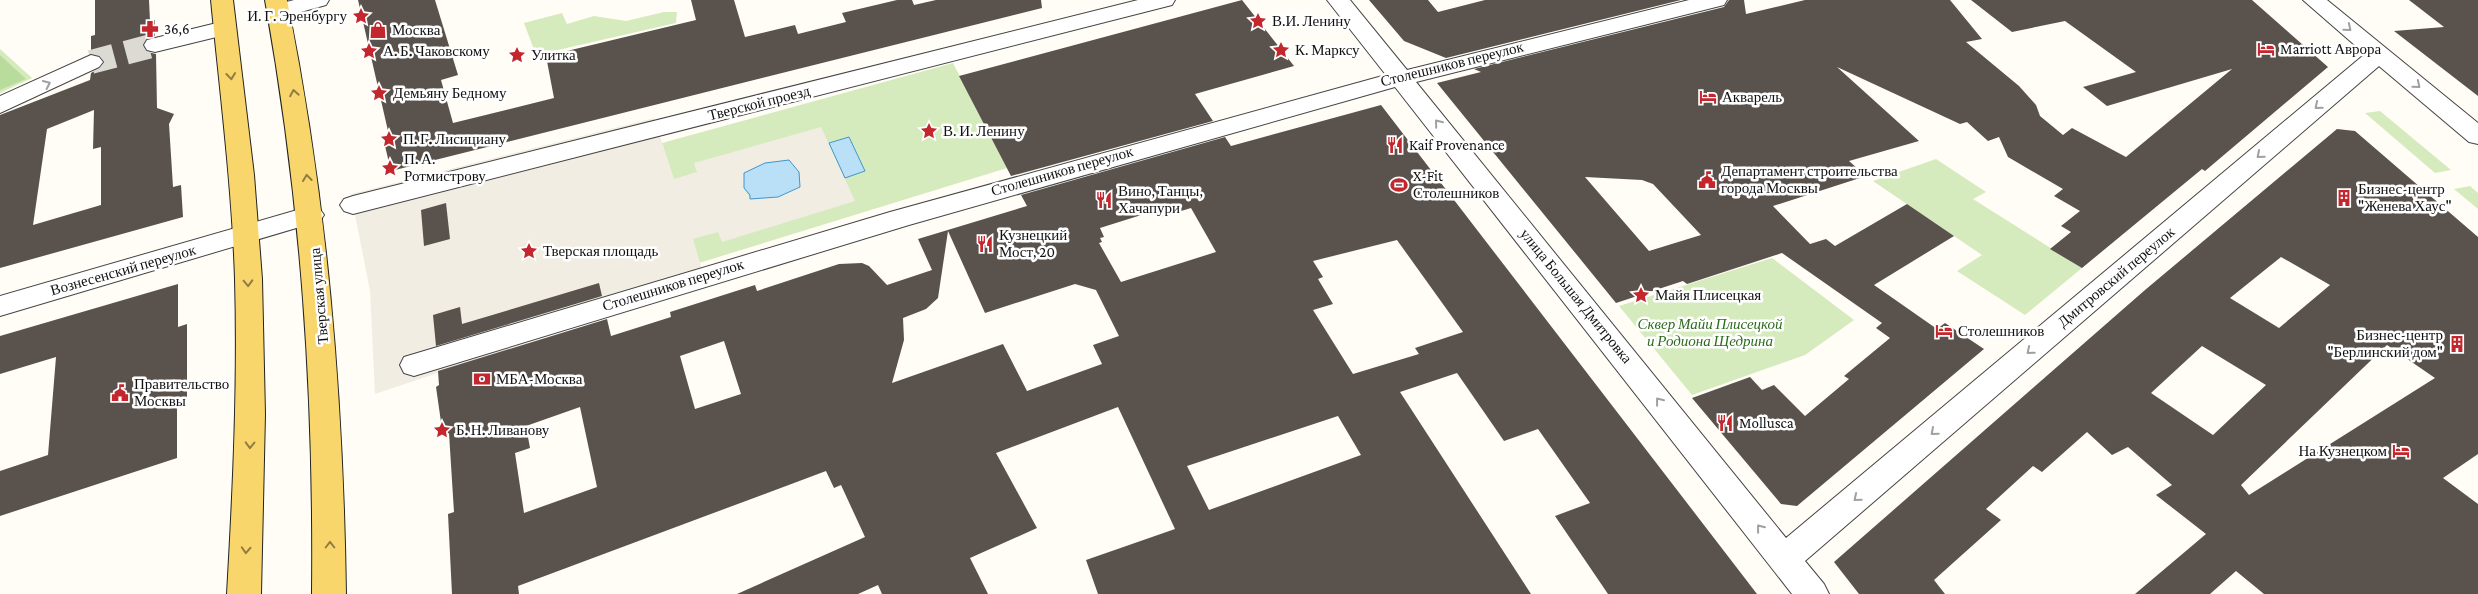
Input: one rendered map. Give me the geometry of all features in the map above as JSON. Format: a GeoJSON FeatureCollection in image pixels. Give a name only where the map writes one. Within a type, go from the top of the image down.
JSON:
{"type":"FeatureCollection","features":[{"type":"Feature","properties":{"kind":"main road"},"geometry":{"type":"LineString","coordinates":[[222,0],[246,234],[251,394],[244,594]]}},
{"type":"Feature","properties":{"kind":"main road","name":"Тверская улица"},"geometry":{"type":"LineString","coordinates":[[277,5],[302,141],[311,215],[326,394],[329,594]]}},
{"type":"Feature","properties":{"kind":"street"},"geometry":{"type":"LineString","coordinates":[[277,5],[318,0]]}},
{"type":"Feature","properties":{"kind":"street","name":"Тверской проезд"},"geometry":{"type":"LineString","coordinates":[[353,205],[1164,0]]}},
{"type":"Feature","properties":{"kind":"street","name":"улица Большая Дмитровка"},"geometry":{"type":"LineString","coordinates":[[1338,0],[1812,594]]}},
{"type":"Feature","properties":{"kind":"street","name":"Столешников переулок"},"geometry":{"type":"LineString","coordinates":[[414,365],[772,254],[1400,77],[1716,0]]}},
{"type":"Feature","properties":{"kind":"street"},"geometry":{"type":"LineString","coordinates":[[2314,0],[2478,136]]}},
{"type":"Feature","properties":{"kind":"street"},"geometry":{"type":"LineString","coordinates":[[155,46],[225,28]]}},
{"type":"Feature","properties":{"kind":"street","name":"Дмитровский переулок"},"geometry":{"type":"LineString","coordinates":[[1784,559],[2379,54]]}},
{"type":"Feature","properties":{"kind":"street"},"geometry":{"type":"LineString","coordinates":[[0,105],[91,62]]}},
{"type":"Feature","properties":{"kind":"street","name":"Вознесенский переулок"},"geometry":{"type":"LineString","coordinates":[[0,306],[311,215]]}},
{"type":"Feature","properties":{"kind":"green space"},"geometry":{"type":"Polygon","coordinates":[[[664,12],[677,12],[676,23],[536,55],[524,23],[562,13],[567,24],[594,16],[626,21],[664,12]]]}},
{"type":"Feature","properties":{"kind":"green space"},"geometry":{"type":"Polygon","coordinates":[[[0,49],[32,78],[0,93],[0,49]]]}},
{"type":"Feature","properties":{"kind":"green space"},"geometry":{"type":"Polygon","coordinates":[[[0,55],[26,79],[0,90],[0,55]]]}},
{"type":"Feature","properties":{"kind":"green space"},"geometry":{"type":"Polygon","coordinates":[[[953,63],[1007,168],[699,263],[662,143],[953,63]]]}},
{"type":"Feature","properties":{"kind":"green space"},"geometry":{"type":"Polygon","coordinates":[[[2380,111],[2451,170],[2435,173],[2365,113],[2380,111]]]}},
{"type":"Feature","properties":{"kind":"green space"},"geometry":{"type":"Polygon","coordinates":[[[1936,159],[1986,192],[1973,199],[2082,268],[2025,315],[1957,271],[1982,255],[1873,181],[1936,159]]]}},
{"type":"Feature","properties":{"kind":"green space"},"geometry":{"type":"Polygon","coordinates":[[[2470,186],[2478,193],[2478,209],[2454,189],[2470,186]]]}},
{"type":"Feature","properties":{"kind":"green space","name":"Сквер Майи Плисецкой и Родиона Щедрина"},"geometry":{"type":"Polygon","coordinates":[[[1772,258],[1854,320],[1805,355],[1692,395],[1619,306],[1772,258]]]}},
{"type":"Feature","properties":{"kind":"shaded area","name":"Тверская площадь"},"geometry":{"type":"Polygon","coordinates":[[[654,118],[674,179],[697,172],[694,163],[821,127],[855,201],[722,242],[718,232],[693,239],[706,283],[375,394],[370,291],[351,194],[654,118]],[[774,162],[744,173],[744,188],[750,199],[778,197],[787,193],[800,180],[793,165],[774,162]]]}},
{"type":"Feature","properties":{"kind":"water"},"geometry":{"type":"Polygon","coordinates":[[[849,137],[865,171],[845,178],[829,143],[849,137]]]}},
{"type":"Feature","properties":{"kind":"water"},"geometry":{"type":"Polygon","coordinates":[[[789,160],[799,172],[800,187],[778,197],[750,199],[750,195],[744,188],[744,173],[765,163],[789,160]]]}},
{"type":"Feature","properties":{"kind":"building"},"geometry":{"type":"Polygon","coordinates":[[[95,0],[149,0],[150,21],[155,20],[155,36],[145,39],[142,46],[147,52],[156,54],[157,108],[174,114],[169,124],[173,187],[181,185],[183,217],[0,268],[0,115],[90,80],[91,73],[100,68],[104,61],[99,55],[91,53],[91,36],[95,35],[95,0]],[[94,110],[47,129],[33,225],[101,205],[101,147],[93,149],[94,110]]]}},
{"type":"Feature","properties":{"kind":"building"},"geometry":{"type":"Polygon","coordinates":[[[358,0],[435,0],[458,75],[441,80],[453,123],[554,98],[546,56],[696,20],[691,0],[734,0],[745,37],[795,25],[798,34],[846,22],[842,13],[897,0],[912,0],[914,5],[936,0],[1041,0],[1042,8],[391,171],[385,146],[391,144],[358,0]]]}},
{"type":"Feature","properties":{"kind":"building"},"geometry":{"type":"Polygon","coordinates":[[[1242,0],[1294,66],[1195,94],[1213,121],[1011,176],[959,76],[1242,0]]]}},
{"type":"Feature","properties":{"kind":"building"},"geometry":{"type":"Polygon","coordinates":[[[1369,0],[1428,0],[1438,12],[1485,0],[1681,0],[1446,58],[1404,41],[1369,0]]]}},
{"type":"Feature","properties":{"kind":"building"},"geometry":{"type":"Polygon","coordinates":[[[1729,0],[1744,0],[1746,14],[1805,0],[1950,0],[1982,39],[1966,42],[2019,86],[2036,105],[2040,116],[2063,135],[2072,128],[2126,157],[2232,69],[2107,106],[2083,87],[2136,72],[2065,21],[2012,32],[1971,0],[2252,0],[2328,67],[2205,171],[2202,169],[2082,268],[2050,249],[2071,232],[2061,226],[2080,211],[2054,196],[2063,189],[2008,157],[1999,137],[1988,141],[1967,122],[1960,124],[1837,67],[1919,141],[1849,161],[1866,176],[1773,206],[1810,244],[1826,239],[1835,246],[1907,204],[1954,236],[1874,285],[1937,329],[1945,323],[1984,349],[1797,506],[1781,504],[1692,398],[1750,377],[1762,390],[1774,385],[1805,416],[1849,379],[1844,376],[1890,338],[1876,328],[1882,323],[1782,253],[1687,284],[1683,281],[1616,303],[1437,83],[1481,72],[1474,69],[1724,7],[1729,0]],[[1585,177],[1649,251],[1701,235],[1653,184],[1642,180],[1585,177]]]}},
{"type":"Feature","properties":{"kind":"building"},"geometry":{"type":"Polygon","coordinates":[[[2409,0],[2478,0],[2478,96],[2394,31],[2444,27],[2409,0]]]}},
{"type":"Feature","properties":{"kind":"building"},"geometry":{"type":"Polygon","coordinates":[[[1381,105],[1757,594],[1608,594],[1555,516],[1590,503],[1538,429],[1504,441],[1457,373],[1400,392],[1531,594],[1098,594],[1086,560],[1175,529],[1118,407],[996,453],[1037,528],[970,558],[988,594],[882,594],[878,585],[858,594],[737,594],[865,537],[841,485],[834,488],[826,471],[518,586],[519,594],[452,594],[448,514],[454,512],[449,433],[443,436],[436,387],[439,385],[438,371],[607,319],[611,336],[671,317],[670,312],[755,285],[757,291],[839,264],[862,263],[869,266],[887,285],[932,270],[918,239],[1027,206],[1021,195],[1225,137],[1231,146],[1381,105]],[[1191,208],[1158,218],[1154,211],[1100,228],[1104,237],[1100,238],[1102,242],[1099,243],[1121,282],[1216,252],[1191,208]],[[948,231],[938,298],[926,309],[903,318],[904,340],[892,383],[1003,344],[1027,391],[1102,364],[1093,345],[1119,336],[1096,290],[1075,284],[985,313],[948,231]],[[1397,240],[1313,261],[1323,277],[1318,279],[1333,304],[1313,310],[1353,374],[1419,354],[1415,348],[1463,332],[1397,240]],[[724,341],[680,356],[695,409],[741,394],[724,341]],[[580,407],[526,426],[530,448],[515,453],[524,513],[597,487],[580,407]],[[1338,416],[1187,466],[1209,510],[1361,455],[1338,416]]]}},
{"type":"Feature","properties":{"kind":"building"},"geometry":{"type":"Polygon","coordinates":[[[2337,129],[2355,131],[2478,237],[2478,454],[2443,478],[2478,504],[2478,594],[2264,594],[2236,571],[2210,594],[2135,594],[2206,534],[2156,495],[2172,485],[2128,447],[2112,455],[2087,432],[2042,472],[2033,466],[1986,509],[2001,520],[1934,580],[1945,594],[1859,594],[1834,562],[2145,290],[2337,129]],[[2281,257],[2230,298],[2279,328],[2330,285],[2281,257]],[[2387,345],[2241,485],[2249,495],[2435,378],[2387,345]],[[2202,346],[2151,393],[2213,435],[2266,385],[2202,346]]]}},
{"type":"Feature","properties":{"kind":"building"},"geometry":{"type":"Polygon","coordinates":[[[446,203],[450,239],[424,246],[421,210],[446,203]]]}},
{"type":"Feature","properties":{"kind":"building"},"geometry":{"type":"Polygon","coordinates":[[[599,283],[602,296],[436,346],[433,315],[460,307],[462,324],[599,283]]]}},
{"type":"Feature","properties":{"kind":"building","name":"Правительство Москвы"},"geometry":{"type":"Polygon","coordinates":[[[178,284],[178,327],[187,324],[187,404],[177,406],[177,458],[0,516],[0,471],[48,455],[56,357],[0,374],[0,336],[178,284]]]}},
{"type":"Feature","properties":{"kind":"tunnel"},"geometry":{"type":"LineString","coordinates":[[91,62],[155,45]]}},
{"type":"Feature","properties":{"kind":"place","name":"И. Г. Эренбургу"},"geometry":{"type":"Point","coordinates":[361,16]}},
{"type":"Feature","properties":{"kind":"place","name":"В.И. Ленину"},"geometry":{"type":"Point","coordinates":[1258,21]}},
{"type":"Feature","properties":{"kind":"place","name":"36,6"},"geometry":{"type":"Point","coordinates":[150,29]}},
{"type":"Feature","properties":{"kind":"place","name":"Москва"},"geometry":{"type":"Point","coordinates":[378,30]}},
{"type":"Feature","properties":{"kind":"place","name":"Marriott Аврора"},"geometry":{"type":"Point","coordinates":[2266,49]}},
{"type":"Feature","properties":{"kind":"place","name":"К. Марксу"},"geometry":{"type":"Point","coordinates":[1281,50]}},
{"type":"Feature","properties":{"kind":"place","name":"А. Б. Чаковскому"},"geometry":{"type":"Point","coordinates":[369,51]}},
{"type":"Feature","properties":{"kind":"place","name":"Улитка"},"geometry":{"type":"Point","coordinates":[517,55]}},
{"type":"Feature","properties":{"kind":"place","name":"Демьяну Бедному"},"geometry":{"type":"Point","coordinates":[379,93]}},
{"type":"Feature","properties":{"kind":"place","name":"Акварель"},"geometry":{"type":"Point","coordinates":[1708,97]}},
{"type":"Feature","properties":{"kind":"place","name":"В. И. Ленину"},"geometry":{"type":"Point","coordinates":[929,131]}},
{"type":"Feature","properties":{"kind":"place","name":"П. Г. Лисициану"},"geometry":{"type":"Point","coordinates":[389,139]}},
{"type":"Feature","properties":{"kind":"place","name":"Kaif Provenance"},"geometry":{"type":"Point","coordinates":[1395,145]}},
{"type":"Feature","properties":{"kind":"place","name":"П. А. Ротмистрову"},"geometry":{"type":"Point","coordinates":[390,168]}},
{"type":"Feature","properties":{"kind":"place","name":"Департамент строительства города Москвы"},"geometry":{"type":"Point","coordinates":[1707,180]}},
{"type":"Feature","properties":{"kind":"place","name":"X-Fit Столешников"},"geometry":{"type":"Point","coordinates":[1399,185]}},
{"type":"Feature","properties":{"kind":"place","name":"Бизнес-центр \"Женева Хаус\""},"geometry":{"type":"Point","coordinates":[2344,198]}},
{"type":"Feature","properties":{"kind":"place","name":"Вино, Танцы, Хачапури"},"geometry":{"type":"Point","coordinates":[1104,200]}},
{"type":"Feature","properties":{"kind":"place","name":"Кузнецкий Мост, 20"},"geometry":{"type":"Point","coordinates":[985,244]}},
{"type":"Feature","properties":{"kind":"place","name":"Тверская площадь"},"geometry":{"type":"Point","coordinates":[529,251]}},
{"type":"Feature","properties":{"kind":"place","name":"Майя Плисецкая"},"geometry":{"type":"Point","coordinates":[1641,295]}},
{"type":"Feature","properties":{"kind":"place","name":"Столешников"},"geometry":{"type":"Point","coordinates":[1944,331]}},
{"type":"Feature","properties":{"kind":"place","name":"Бизнес-центр \"Берлинский дом\""},"geometry":{"type":"Point","coordinates":[2457,344]}},
{"type":"Feature","properties":{"kind":"place","name":"МБА-Москва"},"geometry":{"type":"Point","coordinates":[482,379]}},
{"type":"Feature","properties":{"kind":"place","name":"Правительство Москвы"},"geometry":{"type":"Point","coordinates":[120,393]}},
{"type":"Feature","properties":{"kind":"place","name":"Mollusca"},"geometry":{"type":"Point","coordinates":[1725,423]}},
{"type":"Feature","properties":{"kind":"place","name":"Б. Н. Ливанову"},"geometry":{"type":"Point","coordinates":[442,430]}},
{"type":"Feature","properties":{"kind":"place","name":"На Кузнецком"},"geometry":{"type":"Point","coordinates":[2401,451]}}]}
